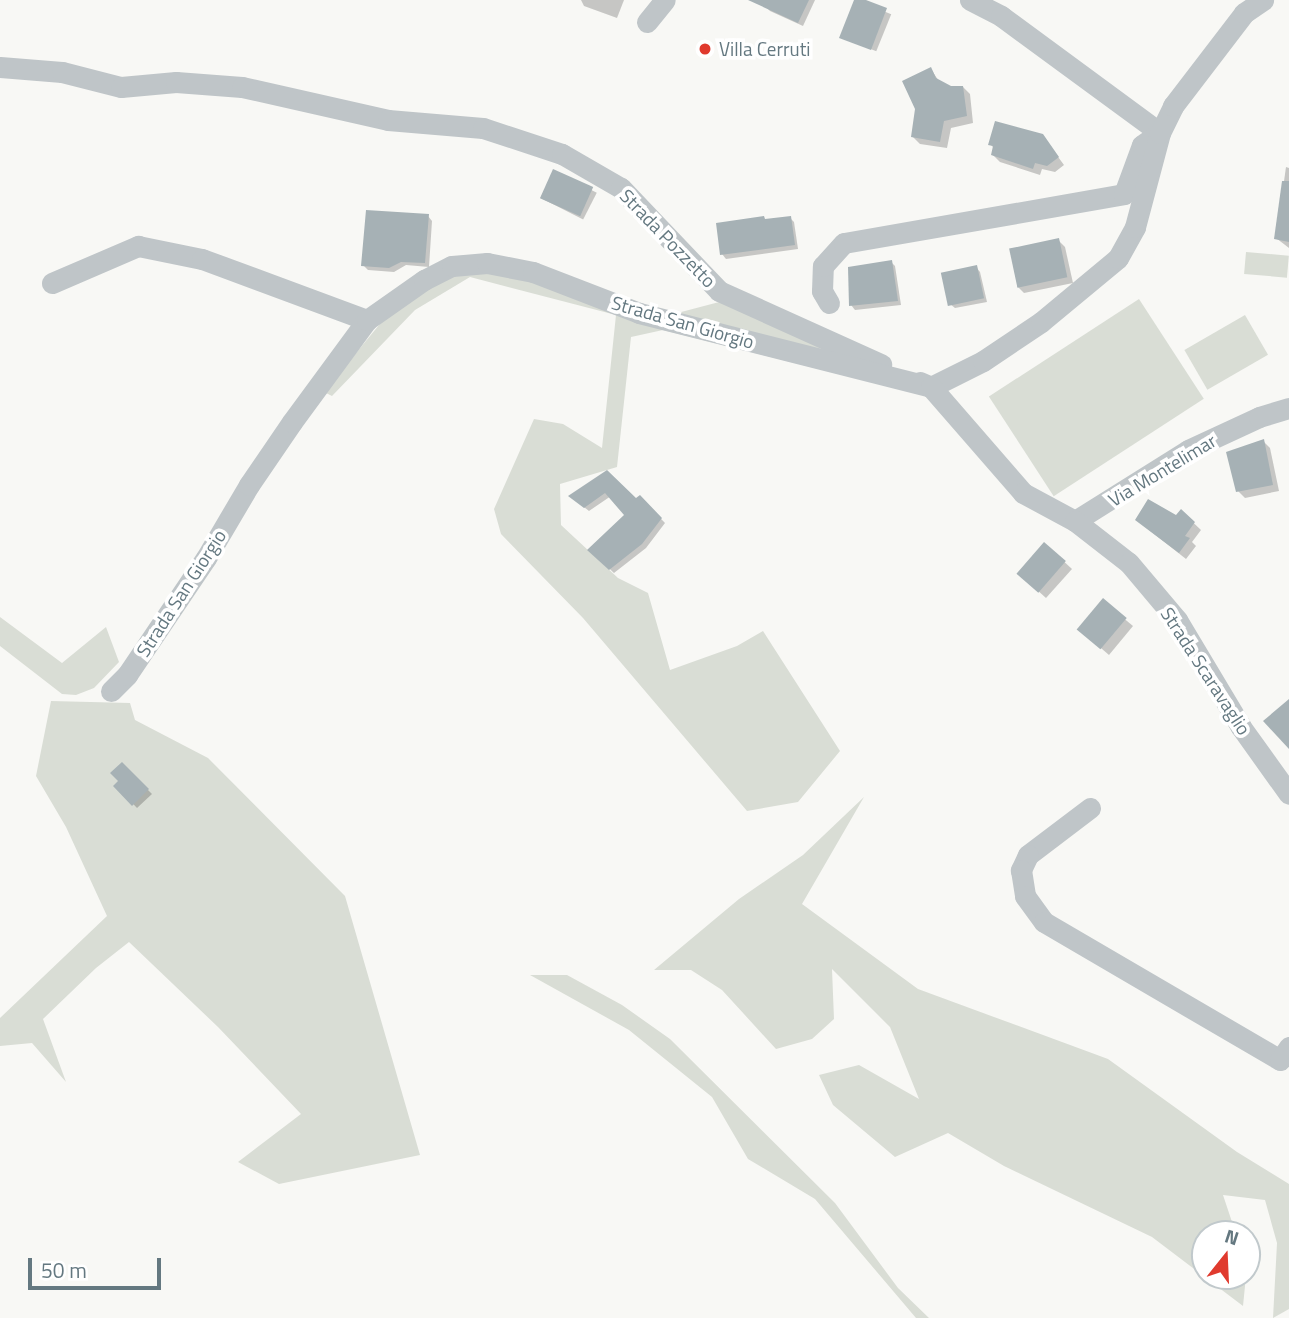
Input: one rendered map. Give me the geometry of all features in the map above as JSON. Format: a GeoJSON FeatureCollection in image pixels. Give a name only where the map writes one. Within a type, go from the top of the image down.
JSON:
{"type":"FeatureCollection","features":[{"type":"Feature","properties":{"kind":"street"},"geometry":{"type":"LineString","coordinates":[[647,22],[665,0]]}},
{"type":"Feature","properties":{"kind":"street"},"geometry":{"type":"LineString","coordinates":[[970,0],[1001,16],[1160,133]]}},
{"type":"Feature","properties":{"kind":"street"},"geometry":{"type":"LineString","coordinates":[[931,387],[983,361],[1041,322],[1118,258],[1135,227],[1160,133],[1172,106],[1244,13],[1263,0]]}},
{"type":"Feature","properties":{"kind":"street","name":"Strada Pozzetto"},"geometry":{"type":"LineString","coordinates":[[0,67],[62,72],[121,87],[176,82],[242,88],[388,120],[483,128],[549,150],[621,188],[719,290],[931,387]]}},
{"type":"Feature","properties":{"kind":"street"},"geometry":{"type":"LineString","coordinates":[[829,303],[822,291],[823,266],[844,243],[1124,194],[1142,145],[1160,133]]}},
{"type":"Feature","properties":{"kind":"street"},"geometry":{"type":"LineString","coordinates":[[52,283],[138,246],[202,259],[368,320]]}},
{"type":"Feature","properties":{"kind":"street","name":"Strada San Giorgio"},"geometry":{"type":"LineString","coordinates":[[111,691],[128,675],[292,422],[368,320],[424,280],[452,266],[487,263],[533,272],[639,313],[931,387]]}},
{"type":"Feature","properties":{"kind":"street","name":"Strada Scaravaglio"},"geometry":{"type":"LineString","coordinates":[[931,387],[1023,493],[1075,521],[1129,563],[1177,621],[1241,727],[1289,794]]}},
{"type":"Feature","properties":{"kind":"street","name":"Via Montelimar"},"geometry":{"type":"LineString","coordinates":[[1075,521],[1188,450],[1259,417],[1289,408]]}},
{"type":"Feature","properties":{"kind":"street"},"geometry":{"type":"LineString","coordinates":[[1090,808],[1028,855],[1021,870],[1025,896],[1044,922],[1280,1060],[1289,1047]]}},
{"type":"Feature","properties":{"kind":"shaded area"},"geometry":{"type":"Polygon","coordinates":[[[1246,252],[1289,256],[1287,278],[1244,274],[1246,252]]]}},
{"type":"Feature","properties":{"kind":"shaded area"},"geometry":{"type":"Polygon","coordinates":[[[449,273],[504,273],[647,321],[723,301],[836,354],[883,385],[663,330],[631,337],[617,467],[560,484],[561,525],[618,578],[648,593],[670,670],[737,646],[763,631],[840,751],[798,802],[747,811],[583,618],[501,534],[494,509],[534,419],[563,424],[602,448],[616,315],[470,277],[415,310],[332,396],[324,392],[393,308],[449,273]]]}},
{"type":"Feature","properties":{"kind":"shaded area"},"geometry":{"type":"Polygon","coordinates":[[[1139,299],[1204,399],[1054,496],[989,396],[1139,299]]]}},
{"type":"Feature","properties":{"kind":"shaded area"},"geometry":{"type":"Polygon","coordinates":[[[1245,315],[1268,355],[1207,390],[1184,350],[1245,315]]]}},
{"type":"Feature","properties":{"kind":"shaded area"},"geometry":{"type":"Polygon","coordinates":[[[0,617],[62,663],[106,627],[119,662],[94,688],[76,695],[62,694],[0,646],[0,617]]]}},
{"type":"Feature","properties":{"kind":"shaded area"},"geometry":{"type":"Polygon","coordinates":[[[51,701],[130,703],[135,720],[208,758],[345,896],[420,1155],[279,1184],[238,1162],[301,1114],[218,1027],[129,942],[96,968],[43,1019],[66,1082],[32,1043],[0,1046],[0,1018],[107,916],[66,827],[36,776],[51,701]]]}},
{"type":"Feature","properties":{"kind":"shaded area"},"geometry":{"type":"Polygon","coordinates":[[[864,797],[802,904],[918,989],[1108,1059],[1237,1152],[1289,1184],[1289,1309],[1273,1318],[1277,1243],[1265,1200],[1223,1195],[1231,1220],[1191,1220],[1191,1267],[1152,1237],[1004,1166],[948,1133],[895,1157],[833,1105],[819,1075],[859,1065],[919,1099],[890,1027],[832,969],[834,1019],[812,1039],[776,1049],[722,990],[691,970],[654,970],[739,899],[803,855],[864,797]]]}},
{"type":"Feature","properties":{"kind":"shaded area"},"geometry":{"type":"Polygon","coordinates":[[[530,975],[567,975],[622,1005],[670,1039],[835,1203],[898,1288],[929,1318],[916,1318],[815,1199],[748,1159],[712,1097],[629,1030],[530,975]]]}},
{"type":"Feature","properties":{"kind":"shaded area"},"geometry":{"type":"Polygon","coordinates":[[[1222,1290],[1245,1290],[1243,1306],[1222,1290]]]}},
{"type":"Feature","properties":{"kind":"building"},"geometry":{"type":"Polygon","coordinates":[[[748,0],[809,0],[798,23],[748,0]]]}},
{"type":"Feature","properties":{"kind":"building"},"geometry":{"type":"Polygon","coordinates":[[[854,0],[866,0],[887,8],[871,50],[839,38],[854,0]]]}},
{"type":"Feature","properties":{"kind":"building"},"geometry":{"type":"Polygon","coordinates":[[[931,67],[936,78],[951,86],[963,86],[967,116],[944,121],[940,142],[911,137],[915,109],[902,81],[931,67]]]}},
{"type":"Feature","properties":{"kind":"building"},"geometry":{"type":"Polygon","coordinates":[[[995,121],[1043,134],[1059,157],[1047,166],[1035,163],[1033,169],[991,155],[993,146],[988,145],[995,121]]]}},
{"type":"Feature","properties":{"kind":"building"},"geometry":{"type":"Polygon","coordinates":[[[553,169],[593,187],[580,216],[540,198],[553,169]]]}},
{"type":"Feature","properties":{"kind":"building"},"geometry":{"type":"Polygon","coordinates":[[[1282,181],[1289,181],[1289,242],[1274,239],[1282,181]]]}},
{"type":"Feature","properties":{"kind":"building"},"geometry":{"type":"Polygon","coordinates":[[[366,210],[429,214],[425,263],[401,262],[389,268],[361,266],[366,210]]]}},
{"type":"Feature","properties":{"kind":"building"},"geometry":{"type":"Polygon","coordinates":[[[764,216],[765,219],[791,216],[795,245],[720,255],[716,223],[764,216]]]}},
{"type":"Feature","properties":{"kind":"building"},"geometry":{"type":"Polygon","coordinates":[[[1059,238],[1067,277],[1017,288],[1009,249],[1059,238]]]}},
{"type":"Feature","properties":{"kind":"building"},"geometry":{"type":"Polygon","coordinates":[[[892,260],[898,301],[849,306],[848,267],[892,260]]]}},
{"type":"Feature","properties":{"kind":"building"},"geometry":{"type":"Polygon","coordinates":[[[977,265],[984,298],[948,306],[941,273],[977,265]]]}},
{"type":"Feature","properties":{"kind":"building"},"geometry":{"type":"Polygon","coordinates":[[[1264,439],[1273,485],[1236,492],[1226,452],[1264,439]]]}},
{"type":"Feature","properties":{"kind":"building"},"geometry":{"type":"Polygon","coordinates":[[[607,470],[636,498],[640,495],[662,518],[642,544],[609,570],[587,550],[624,515],[605,493],[584,508],[568,496],[607,470]]]}},
{"type":"Feature","properties":{"kind":"building"},"geometry":{"type":"Polygon","coordinates":[[[1148,499],[1176,515],[1181,509],[1195,522],[1185,536],[1190,538],[1179,553],[1135,520],[1148,499]]]}},
{"type":"Feature","properties":{"kind":"building"},"geometry":{"type":"Polygon","coordinates":[[[1044,542],[1066,561],[1038,593],[1016,574],[1044,542]]]}},
{"type":"Feature","properties":{"kind":"building"},"geometry":{"type":"Polygon","coordinates":[[[1103,598],[1127,618],[1100,649],[1077,629],[1103,598]]]}},
{"type":"Feature","properties":{"kind":"building"},"geometry":{"type":"Polygon","coordinates":[[[1289,699],[1289,749],[1263,721],[1289,699]]]}},
{"type":"Feature","properties":{"kind":"building"},"geometry":{"type":"Polygon","coordinates":[[[122,762],[149,789],[132,806],[113,786],[118,781],[110,773],[122,762]]]}},
{"type":"Feature","properties":{"kind":"place","name":"Villa Cerruti"},"geometry":{"type":"Point","coordinates":[705,49]}}]}
